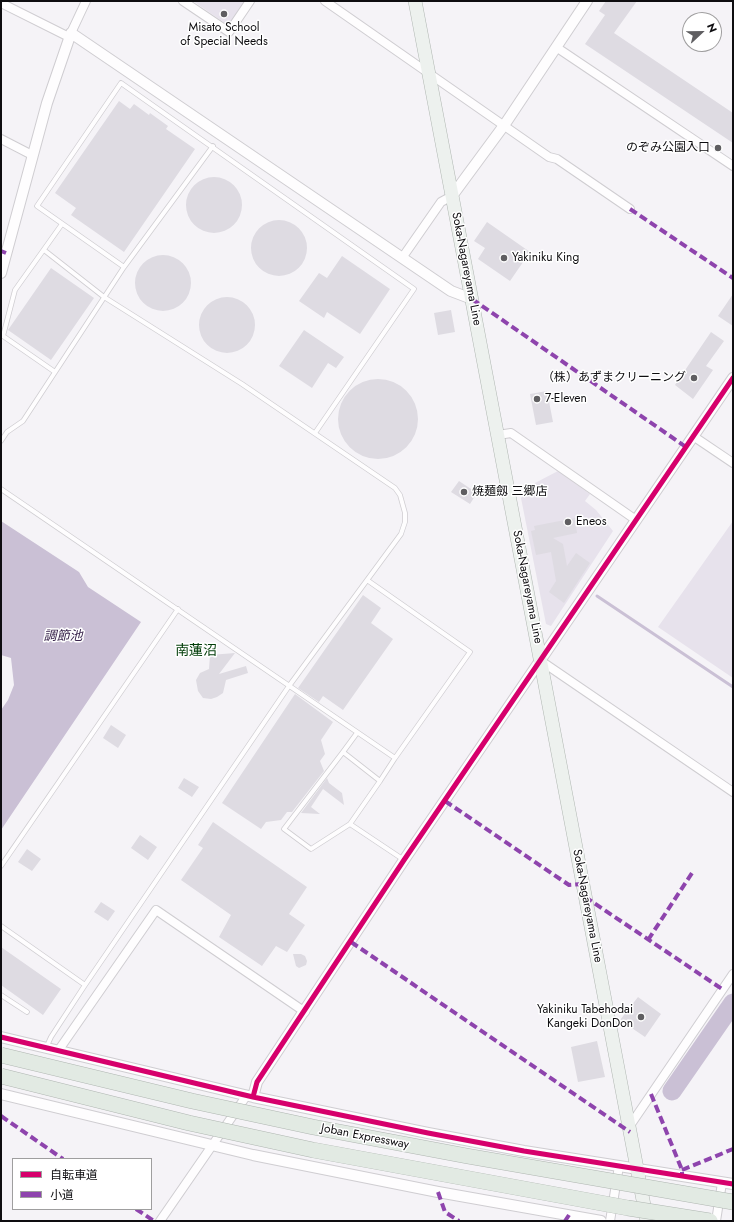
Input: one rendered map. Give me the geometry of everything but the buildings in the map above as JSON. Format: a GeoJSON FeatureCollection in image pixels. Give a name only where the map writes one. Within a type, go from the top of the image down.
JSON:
{"type":"FeatureCollection","features":[{"type":"Feature","properties":{"kind":"highway","name":"Joban Expressway"},"geometry":{"type":"LineString","coordinates":[[1,1055],[184,1100],[313,1127],[467,1156],[733,1202]]}},
{"type":"Feature","properties":{"kind":"highway","name":"Joban Expressway"},"geometry":{"type":"LineString","coordinates":[[1,1076],[189,1123],[321,1151],[620,1207],[710,1221]]}},
{"type":"Feature","properties":{"kind":"main road","name":"Soka-Nagareyama Line"},"geometry":{"type":"LineString","coordinates":[[415,1],[647,1221]]}},
{"type":"Feature","properties":{"kind":"street"},"geometry":{"type":"LineString","coordinates":[[1,273],[32,155],[70,35],[86,1]]}},
{"type":"Feature","properties":{"kind":"street"},"geometry":{"type":"LineString","coordinates":[[183,1],[229,32],[250,1]]}},
{"type":"Feature","properties":{"kind":"street"},"geometry":{"type":"LineString","coordinates":[[324,1],[505,124],[549,157],[557,159],[630,209]]}},
{"type":"Feature","properties":{"kind":"street"},"geometry":{"type":"LineString","coordinates":[[402,258],[441,202],[452,196],[505,124],[587,1]]}},
{"type":"Feature","properties":{"kind":"street"},"geometry":{"type":"LineString","coordinates":[[1,3],[70,35],[451,291],[472,299]]}},
{"type":"Feature","properties":{"kind":"street"},"geometry":{"type":"LineString","coordinates":[[556,47],[733,166]]}},
{"type":"Feature","properties":{"kind":"street"},"geometry":{"type":"LineString","coordinates":[[1,139],[32,155]]}},
{"type":"Feature","properties":{"kind":"street"},"geometry":{"type":"LineString","coordinates":[[160,1221],[250,1096],[255,1085],[305,1012],[404,860],[733,378]]}},
{"type":"Feature","properties":{"kind":"street"},"geometry":{"type":"LineString","coordinates":[[498,435],[511,433],[636,520]]}},
{"type":"Feature","properties":{"kind":"street"},"geometry":{"type":"LineString","coordinates":[[693,436],[733,463]]}},
{"type":"Feature","properties":{"kind":"street"},"geometry":{"type":"LineString","coordinates":[[541,660],[733,792]]}},
{"type":"Feature","properties":{"kind":"street"},"geometry":{"type":"LineString","coordinates":[[58,1051],[156,910],[305,1012]]}},
{"type":"Feature","properties":{"kind":"street"},"geometry":{"type":"LineString","coordinates":[[629,1127],[733,974]]}},
{"type":"Feature","properties":{"kind":"street"},"geometry":{"type":"LineString","coordinates":[[1,1038],[250,1096],[524,1151],[733,1184]]}},
{"type":"Feature","properties":{"kind":"street"},"geometry":{"type":"LineString","coordinates":[[1,1094],[253,1155],[438,1192],[601,1221]]}},
{"type":"Feature","properties":{"kind":"street"},"geometry":{"type":"LineString","coordinates":[[610,1221],[619,1166]]}},
{"type":"Feature","properties":{"kind":"street"},"geometry":{"type":"LineString","coordinates":[[716,1221],[722,1183]]}},
{"type":"Feature","properties":{"kind":"lane"},"geometry":{"type":"LineString","coordinates":[[124,266],[37,206],[121,83],[213,146],[414,289],[316,433]]}},
{"type":"Feature","properties":{"kind":"lane"},"geometry":{"type":"LineString","coordinates":[[1,441],[7,432],[23,421],[124,266],[213,146]]}},
{"type":"Feature","properties":{"kind":"lane"},"geometry":{"type":"LineString","coordinates":[[54,372],[3,336],[15,290],[62,224]]}},
{"type":"Feature","properties":{"kind":"lane"},"geometry":{"type":"LineString","coordinates":[[44,250],[104,297],[316,433],[394,488],[400,495],[403,504],[405,522],[401,534],[289,686],[85,985],[51,1037],[46,1048]]}},
{"type":"Feature","properties":{"kind":"lane"},"geometry":{"type":"LineString","coordinates":[[1,489],[395,758]]}},
{"type":"Feature","properties":{"kind":"lane"},"geometry":{"type":"LineString","coordinates":[[357,732],[284,829],[311,849],[350,824],[470,652],[367,580]]}},
{"type":"Feature","properties":{"kind":"lane"},"geometry":{"type":"LineString","coordinates":[[1,866],[178,609]]}},
{"type":"Feature","properties":{"kind":"lane"},"geometry":{"type":"LineString","coordinates":[[343,752],[380,781]]}},
{"type":"Feature","properties":{"kind":"lane"},"geometry":{"type":"LineString","coordinates":[[350,824],[404,860]]}},
{"type":"Feature","properties":{"kind":"lane"},"geometry":{"type":"LineString","coordinates":[[1,926],[85,985]]}},
{"type":"Feature","properties":{"kind":"lane"},"geometry":{"type":"LineString","coordinates":[[1,995],[27,1012]]}},
{"type":"Feature","properties":{"kind":"shaded area","name":"Misato School of Special Needs"},"geometry":{"type":"Polygon","coordinates":[[[193,1],[246,1],[229,26],[193,1]]]}},
{"type":"Feature","properties":{"kind":"shaded area"},"geometry":{"type":"Polygon","coordinates":[[[558,471],[590,494],[585,501],[596,510],[613,531],[551,626],[546,624],[521,498],[535,483],[558,471]]]}},
{"type":"Feature","properties":{"kind":"shaded area"},"geometry":{"type":"Polygon","coordinates":[[[733,521],[733,678],[658,627],[733,521]]]}},
{"type":"Feature","properties":{"kind":"water","name":"調節池"},"geometry":{"type":"Polygon","coordinates":[[[1,521],[79,572],[88,587],[141,622],[1,830],[1,710],[8,700],[14,685],[11,658],[1,655],[1,521]]]}},
{"type":"Feature","properties":{"kind":"waterway"},"geometry":{"type":"LineString","coordinates":[[597,596],[733,687]]}},
{"type":"Feature","properties":{"kind":"waterway"},"geometry":{"type":"LineString","coordinates":[[672,1091],[733,1003]]}},
{"type":"Feature","properties":{"kind":"marked path"},"geometry":{"type":"LineString","coordinates":[[630,209],[733,278]]}},
{"type":"Feature","properties":{"kind":"marked path"},"geometry":{"type":"LineString","coordinates":[[1,251],[6,253]]}},
{"type":"Feature","properties":{"kind":"marked path"},"geometry":{"type":"LineString","coordinates":[[472,299],[686,447]]}},
{"type":"Feature","properties":{"kind":"marked path"},"geometry":{"type":"LineString","coordinates":[[445,801],[569,885],[583,884]]}},
{"type":"Feature","properties":{"kind":"marked path"},"geometry":{"type":"LineString","coordinates":[[648,940],[692,873]]}},
{"type":"Feature","properties":{"kind":"marked path"},"geometry":{"type":"LineString","coordinates":[[585,897],[722,989]]}},
{"type":"Feature","properties":{"kind":"marked path"},"geometry":{"type":"LineString","coordinates":[[351,942],[630,1132]]}},
{"type":"Feature","properties":{"kind":"marked path"},"geometry":{"type":"LineString","coordinates":[[651,1094],[682,1170],[682,1176]]}},
{"type":"Feature","properties":{"kind":"marked path"},"geometry":{"type":"LineString","coordinates":[[1,1116],[62,1158]]}},
{"type":"Feature","properties":{"kind":"marked path"},"geometry":{"type":"LineString","coordinates":[[682,1170],[733,1149]]}},
{"type":"Feature","properties":{"kind":"marked path"},"geometry":{"type":"LineString","coordinates":[[438,1192],[445,1212],[459,1221]]}},
{"type":"Feature","properties":{"kind":"marked path"},"geometry":{"type":"LineString","coordinates":[[138,1210],[154,1221]]}},
{"type":"Feature","properties":{"kind":"marked path"},"geometry":{"type":"LineString","coordinates":[[565,1221],[569,1215]]}},
{"type":"Feature","properties":{"kind":"cycle path"},"geometry":{"type":"LineString","coordinates":[[253,1097],[257,1082],[404,860],[733,378]]}},
{"type":"Feature","properties":{"kind":"cycle path"},"geometry":{"type":"LineString","coordinates":[[1,1037],[253,1097],[428,1133],[524,1151],[733,1184]]}},
{"type":"Feature","properties":{"kind":"place","name":"Misato School of Special Needs"},"geometry":{"type":"Point","coordinates":[224,14]}},
{"type":"Feature","properties":{"kind":"place","name":"のぞみ公園入口"},"geometry":{"type":"Point","coordinates":[718,148]}},
{"type":"Feature","properties":{"kind":"place","name":"Yakiniku King"},"geometry":{"type":"Point","coordinates":[504,258]}},
{"type":"Feature","properties":{"kind":"place","name":"（株）あずまクリーニング"},"geometry":{"type":"Point","coordinates":[694,378]}},
{"type":"Feature","properties":{"kind":"place","name":"7-Eleven"},"geometry":{"type":"Point","coordinates":[537,399]}},
{"type":"Feature","properties":{"kind":"place","name":"焼麺劔 三郷店"},"geometry":{"type":"Point","coordinates":[464,492]}},
{"type":"Feature","properties":{"kind":"place","name":"Eneos"},"geometry":{"type":"Point","coordinates":[568,522]}},
{"type":"Feature","properties":{"kind":"place","name":"Yakiniku Tabehodai Kangeki DonDon"},"geometry":{"type":"Point","coordinates":[641,1017]}},
{"type":"Feature","properties":{"kind":"district","name":"南蓮沼"},"geometry":{"type":"Point","coordinates":[196,652]}}]}
